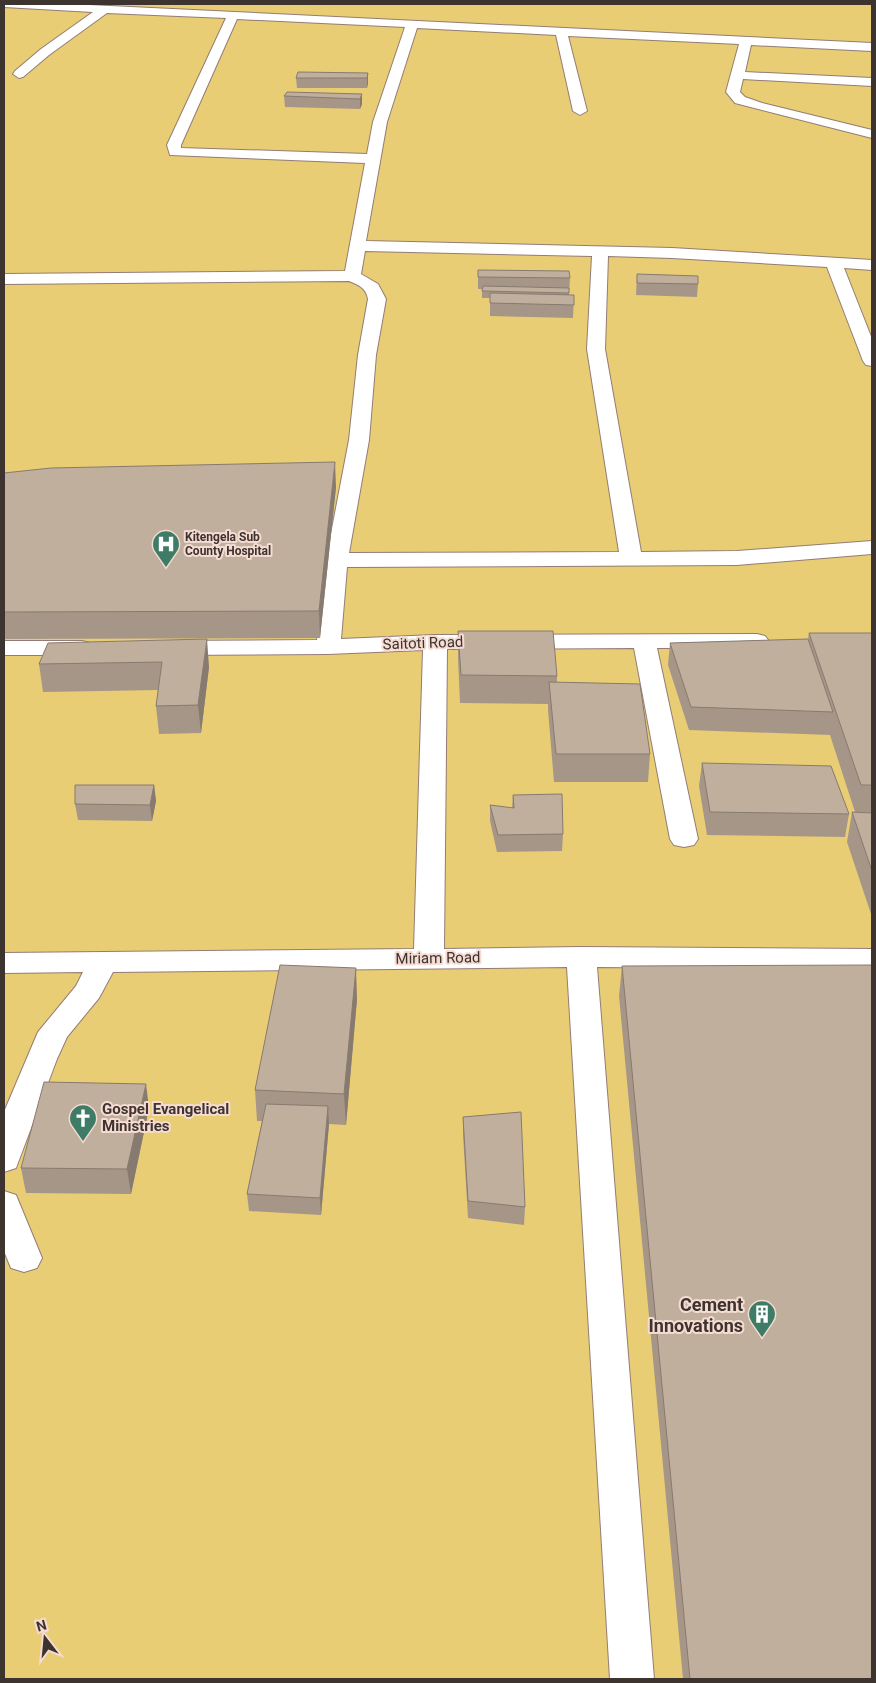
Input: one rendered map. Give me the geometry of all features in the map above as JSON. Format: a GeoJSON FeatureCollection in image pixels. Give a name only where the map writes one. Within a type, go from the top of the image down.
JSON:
{"type":"FeatureCollection","features":[{"type":"Feature","properties":{"kind":"street"},"geometry":{"type":"LineString","coordinates":[[4,4],[872,47]]}},
{"type":"Feature","properties":{"kind":"street"},"geometry":{"type":"LineString","coordinates":[[4,16],[21,5]]}},
{"type":"Feature","properties":{"kind":"street"},"geometry":{"type":"LineString","coordinates":[[19,74],[44,52],[104,9]]}},
{"type":"Feature","properties":{"kind":"street"},"geometry":{"type":"LineString","coordinates":[[233,15],[174,145],[175,152],[373,159]]}},
{"type":"Feature","properties":{"kind":"street"},"geometry":{"type":"LineString","coordinates":[[352,276],[359,246],[380,122],[412,24]]}},
{"type":"Feature","properties":{"kind":"street"},"geometry":{"type":"LineString","coordinates":[[561,31],[580,111]]}},
{"type":"Feature","properties":{"kind":"street"},"geometry":{"type":"LineString","coordinates":[[746,41],[733,92],[740,100],[872,134]]}},
{"type":"Feature","properties":{"kind":"street"},"geometry":{"type":"LineString","coordinates":[[738,75],[872,82]]}},
{"type":"Feature","properties":{"kind":"street"},"geometry":{"type":"LineString","coordinates":[[359,246],[672,253],[872,265]]}},
{"type":"Feature","properties":{"kind":"street"},"geometry":{"type":"LineString","coordinates":[[600,251],[596,349],[631,558]]}},
{"type":"Feature","properties":{"kind":"street"},"geometry":{"type":"LineString","coordinates":[[834,262],[872,360]]}},
{"type":"Feature","properties":{"kind":"street"},"geometry":{"type":"LineString","coordinates":[[4,279],[352,276],[376,291],[377,299],[367,355],[359,440],[337,560],[328,647]]}},
{"type":"Feature","properties":{"kind":"street"},"geometry":{"type":"LineString","coordinates":[[337,560],[737,558],[872,548]]}},
{"type":"Feature","properties":{"kind":"street"},"geometry":{"type":"LineString","coordinates":[[190,648],[199,624]]}},
{"type":"Feature","properties":{"kind":"street"},"geometry":{"type":"LineString","coordinates":[[644,641],[684,838]]}},
{"type":"Feature","properties":{"kind":"street","name":"Saitoti Road"},"geometry":{"type":"LineString","coordinates":[[151,648],[328,647],[435,642],[783,641]]}},
{"type":"Feature","properties":{"kind":"street"},"geometry":{"type":"LineString","coordinates":[[429,958],[435,642]]}},
{"type":"Feature","properties":{"kind":"street"},"geometry":{"type":"LineString","coordinates":[[4,648],[102,648]]}},
{"type":"Feature","properties":{"kind":"street"},"geometry":{"type":"LineString","coordinates":[[581,957],[632,1679]]}},
{"type":"Feature","properties":{"kind":"street","name":"Miriam Road"},"geometry":{"type":"LineString","coordinates":[[4,963],[581,957],[872,959]]}},
{"type":"Feature","properties":{"kind":"street"},"geometry":{"type":"LineString","coordinates":[[4,1159],[24,1102],[54,1032],[88,991],[103,962]]}},
{"type":"Feature","properties":{"kind":"street"},"geometry":{"type":"LineString","coordinates":[[4,1204],[24,1258]]}},
{"type":"Feature","properties":{"kind":"shaded area"},"geometry":{"type":"Polygon","coordinates":[[[4,4],[872,4],[872,1679],[4,1679],[4,4]]]}},
{"type":"Feature","properties":{"kind":"building"},"geometry":{"type":"Polygon","coordinates":[[[298,72],[368,73],[367,78],[296,78],[298,72]]]}},
{"type":"Feature","properties":{"kind":"building"},"geometry":{"type":"Polygon","coordinates":[[[287,92],[362,94],[360,99],[284,96],[287,92]]]}},
{"type":"Feature","properties":{"kind":"building"},"geometry":{"type":"Polygon","coordinates":[[[478,270],[569,271],[570,278],[478,277],[478,270]]]}},
{"type":"Feature","properties":{"kind":"building"},"geometry":{"type":"Polygon","coordinates":[[[637,274],[698,276],[698,284],[637,283],[637,274]]]}},
{"type":"Feature","properties":{"kind":"building"},"geometry":{"type":"Polygon","coordinates":[[[483,286],[569,288],[569,293],[482,291],[483,286]]]}},
{"type":"Feature","properties":{"kind":"building"},"geometry":{"type":"Polygon","coordinates":[[[490,293],[574,295],[574,305],[490,303],[490,293]]]}},
{"type":"Feature","properties":{"kind":"building","name":"Kitengela Sub County Hospital"},"geometry":{"type":"Polygon","coordinates":[[[335,462],[319,611],[4,612],[4,473],[51,468],[335,462]]]}},
{"type":"Feature","properties":{"kind":"building"},"geometry":{"type":"Polygon","coordinates":[[[458,631],[553,631],[557,676],[461,675],[458,631]]]}},
{"type":"Feature","properties":{"kind":"building"},"geometry":{"type":"Polygon","coordinates":[[[809,633],[872,633],[872,785],[861,785],[809,633]]]}},
{"type":"Feature","properties":{"kind":"building"},"geometry":{"type":"Polygon","coordinates":[[[207,639],[198,705],[156,706],[162,662],[39,664],[48,643],[207,639]]]}},
{"type":"Feature","properties":{"kind":"building"},"geometry":{"type":"Polygon","coordinates":[[[808,639],[833,712],[691,707],[670,643],[808,639]]]}},
{"type":"Feature","properties":{"kind":"building"},"geometry":{"type":"Polygon","coordinates":[[[549,682],[640,684],[650,754],[556,754],[549,682]]]}},
{"type":"Feature","properties":{"kind":"building"},"geometry":{"type":"Polygon","coordinates":[[[702,763],[831,766],[849,814],[710,812],[702,763]]]}},
{"type":"Feature","properties":{"kind":"building"},"geometry":{"type":"Polygon","coordinates":[[[75,785],[154,785],[150,805],[75,804],[75,785]]]}},
{"type":"Feature","properties":{"kind":"building"},"geometry":{"type":"Polygon","coordinates":[[[562,794],[563,834],[498,835],[490,805],[514,808],[513,795],[562,794]]]}},
{"type":"Feature","properties":{"kind":"building"},"geometry":{"type":"Polygon","coordinates":[[[852,812],[872,813],[872,871],[852,812]]]}},
{"type":"Feature","properties":{"kind":"building"},"geometry":{"type":"Polygon","coordinates":[[[280,965],[356,968],[344,1094],[255,1090],[280,965]]]}},
{"type":"Feature","properties":{"kind":"building","name":"Cement Innovations"},"geometry":{"type":"Polygon","coordinates":[[[872,965],[872,1679],[690,1679],[622,966],[872,965]]]}},
{"type":"Feature","properties":{"kind":"building"},"geometry":{"type":"Polygon","coordinates":[[[44,1082],[146,1084],[127,1169],[21,1168],[44,1082]]]}},
{"type":"Feature","properties":{"kind":"building"},"geometry":{"type":"Polygon","coordinates":[[[266,1104],[328,1106],[320,1198],[247,1194],[266,1104]]]}},
{"type":"Feature","properties":{"kind":"building"},"geometry":{"type":"Polygon","coordinates":[[[521,1112],[525,1207],[468,1201],[463,1117],[521,1112]]]}},
{"type":"Feature","properties":{"kind":"place","name":"Kitengela Sub County Hospital"},"geometry":{"type":"Point","coordinates":[166,568]}},
{"type":"Feature","properties":{"kind":"place","name":"Gospel Evangelical Ministries"},"geometry":{"type":"Point","coordinates":[83,1142]}},
{"type":"Feature","properties":{"kind":"place","name":"Cement Innovations"},"geometry":{"type":"Point","coordinates":[762,1338]}}]}
